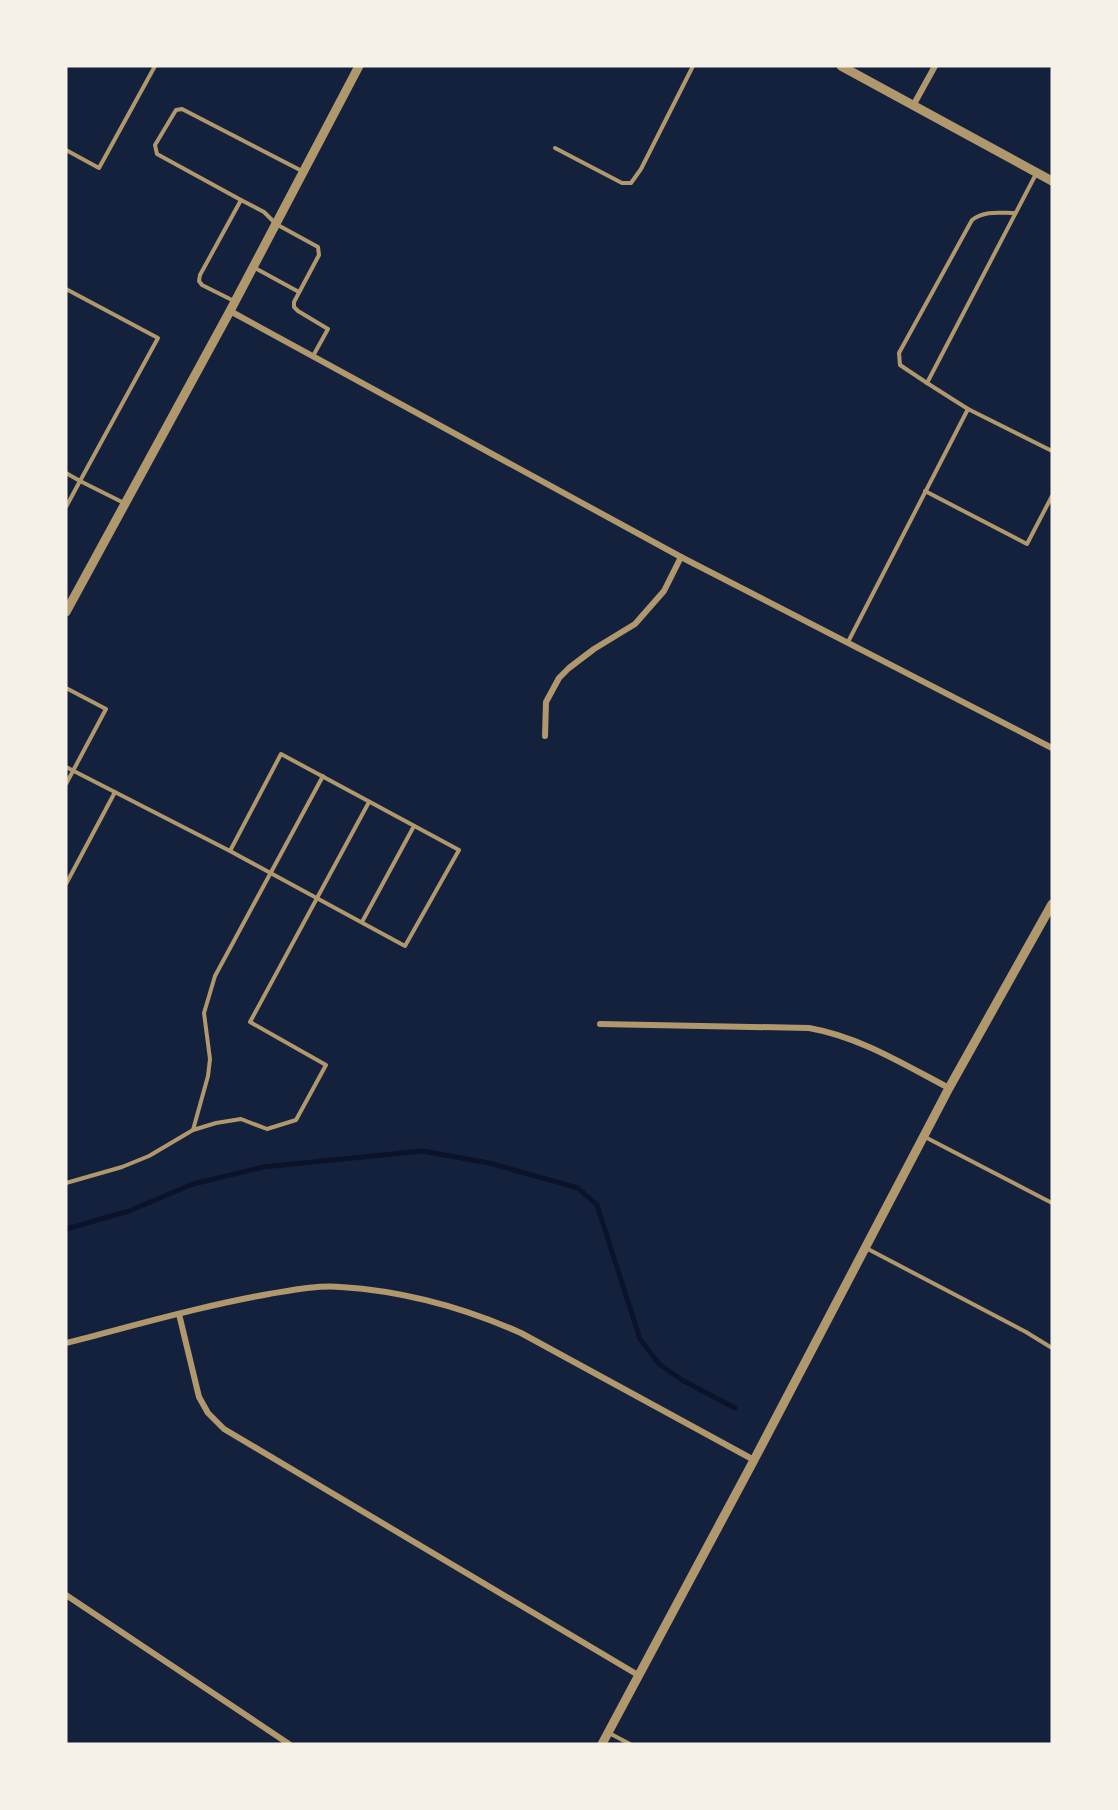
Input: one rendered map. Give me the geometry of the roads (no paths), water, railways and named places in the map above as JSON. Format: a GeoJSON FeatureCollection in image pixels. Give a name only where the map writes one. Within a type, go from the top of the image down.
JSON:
{"type":"FeatureCollection","features":[{"type":"Feature","properties":{"kind":"street"},"geometry":{"type":"LineString","coordinates":[[66,612],[235,302],[360,66]]}},
{"type":"Feature","properties":{"kind":"street"},"geometry":{"type":"LineString","coordinates":[[841,66],[1052,181]]}},
{"type":"Feature","properties":{"kind":"street"},"geometry":{"type":"LineString","coordinates":[[914,104],[935,66]]}},
{"type":"Feature","properties":{"kind":"street"},"geometry":{"type":"LineString","coordinates":[[230,311],[681,557],[1052,748]]}},
{"type":"Feature","properties":{"kind":"street"},"geometry":{"type":"LineString","coordinates":[[544,736],[546,702],[559,678],[594,649],[635,624],[664,591],[681,557]]}},
{"type":"Feature","properties":{"kind":"street"},"geometry":{"type":"LineString","coordinates":[[602,1744],[949,1088],[1052,904]]}},
{"type":"Feature","properties":{"kind":"street"},"geometry":{"type":"LineString","coordinates":[[600,1024],[809,1028],[835,1032],[860,1042],[949,1088]]}},
{"type":"Feature","properties":{"kind":"street"},"geometry":{"type":"LineString","coordinates":[[66,1343],[247,1298],[299,1289],[340,1286],[425,1299],[490,1319],[521,1333],[754,1460]]}},
{"type":"Feature","properties":{"kind":"street"},"geometry":{"type":"LineString","coordinates":[[179,1314],[199,1397],[208,1413],[224,1429],[638,1676]]}},
{"type":"Feature","properties":{"kind":"street"},"geometry":{"type":"LineString","coordinates":[[66,1595],[289,1744]]}},
{"type":"Feature","properties":{"kind":"lane"},"geometry":{"type":"LineString","coordinates":[[66,150],[99,168],[155,66]]}},
{"type":"Feature","properties":{"kind":"lane"},"geometry":{"type":"LineString","coordinates":[[555,148],[622,183],[631,183],[693,66]]}},
{"type":"Feature","properties":{"kind":"lane"},"geometry":{"type":"LineString","coordinates":[[304,172],[182,109],[176,110],[155,145],[157,154],[264,212],[276,224],[318,247],[320,251],[294,302],[294,307],[328,329],[312,356]]}},
{"type":"Feature","properties":{"kind":"lane"},"geometry":{"type":"LineString","coordinates":[[927,383],[1037,172]]}},
{"type":"Feature","properties":{"kind":"lane"},"geometry":{"type":"LineString","coordinates":[[235,302],[202,285],[199,281],[200,275],[241,200]]}},
{"type":"Feature","properties":{"kind":"lane"},"geometry":{"type":"LineString","coordinates":[[1016,213],[990,212],[978,215],[972,220],[899,353],[900,365],[968,409],[1052,451]]}},
{"type":"Feature","properties":{"kind":"lane"},"geometry":{"type":"LineString","coordinates":[[253,267],[299,292]]}},
{"type":"Feature","properties":{"kind":"lane"},"geometry":{"type":"LineString","coordinates":[[66,289],[158,338],[66,507]]}},
{"type":"Feature","properties":{"kind":"lane"},"geometry":{"type":"LineString","coordinates":[[847,643],[968,409]]}},
{"type":"Feature","properties":{"kind":"lane"},"geometry":{"type":"LineString","coordinates":[[66,472],[125,504]]}},
{"type":"Feature","properties":{"kind":"lane"},"geometry":{"type":"LineString","coordinates":[[925,491],[1027,544],[1052,496]]}},
{"type":"Feature","properties":{"kind":"lane"},"geometry":{"type":"LineString","coordinates":[[66,688],[106,709],[66,784]]}},
{"type":"Feature","properties":{"kind":"lane"},"geometry":{"type":"LineString","coordinates":[[66,767],[230,851],[405,946],[459,850],[282,754],[230,851]]}},
{"type":"Feature","properties":{"kind":"lane"},"geometry":{"type":"LineString","coordinates":[[193,1130],[208,1076],[210,1059],[204,1013],[209,992],[215,976],[323,776]]}},
{"type":"Feature","properties":{"kind":"lane"},"geometry":{"type":"LineString","coordinates":[[66,884],[115,792]]}},
{"type":"Feature","properties":{"kind":"lane"},"geometry":{"type":"LineString","coordinates":[[66,1183],[122,1167],[148,1156],[193,1130],[216,1123],[241,1119],[267,1129],[296,1120],[326,1065],[250,1022],[369,802]]}},
{"type":"Feature","properties":{"kind":"lane"},"geometry":{"type":"LineString","coordinates":[[362,922],[414,826]]}},
{"type":"Feature","properties":{"kind":"lane"},"geometry":{"type":"LineString","coordinates":[[924,1136],[1052,1203]]}},
{"type":"Feature","properties":{"kind":"lane"},"geometry":{"type":"LineString","coordinates":[[866,1247],[1052,1348]]}},
{"type":"Feature","properties":{"kind":"lane"},"geometry":{"type":"LineString","coordinates":[[608,1732],[630,1744]]}},
{"type":"Feature","properties":{"kind":"waterway"},"geometry":{"type":"LineString","coordinates":[[66,1229],[129,1211],[193,1184],[263,1167],[423,1151],[489,1163],[578,1188],[597,1205],[640,1339],[659,1364],[682,1380],[735,1408]]}}]}
